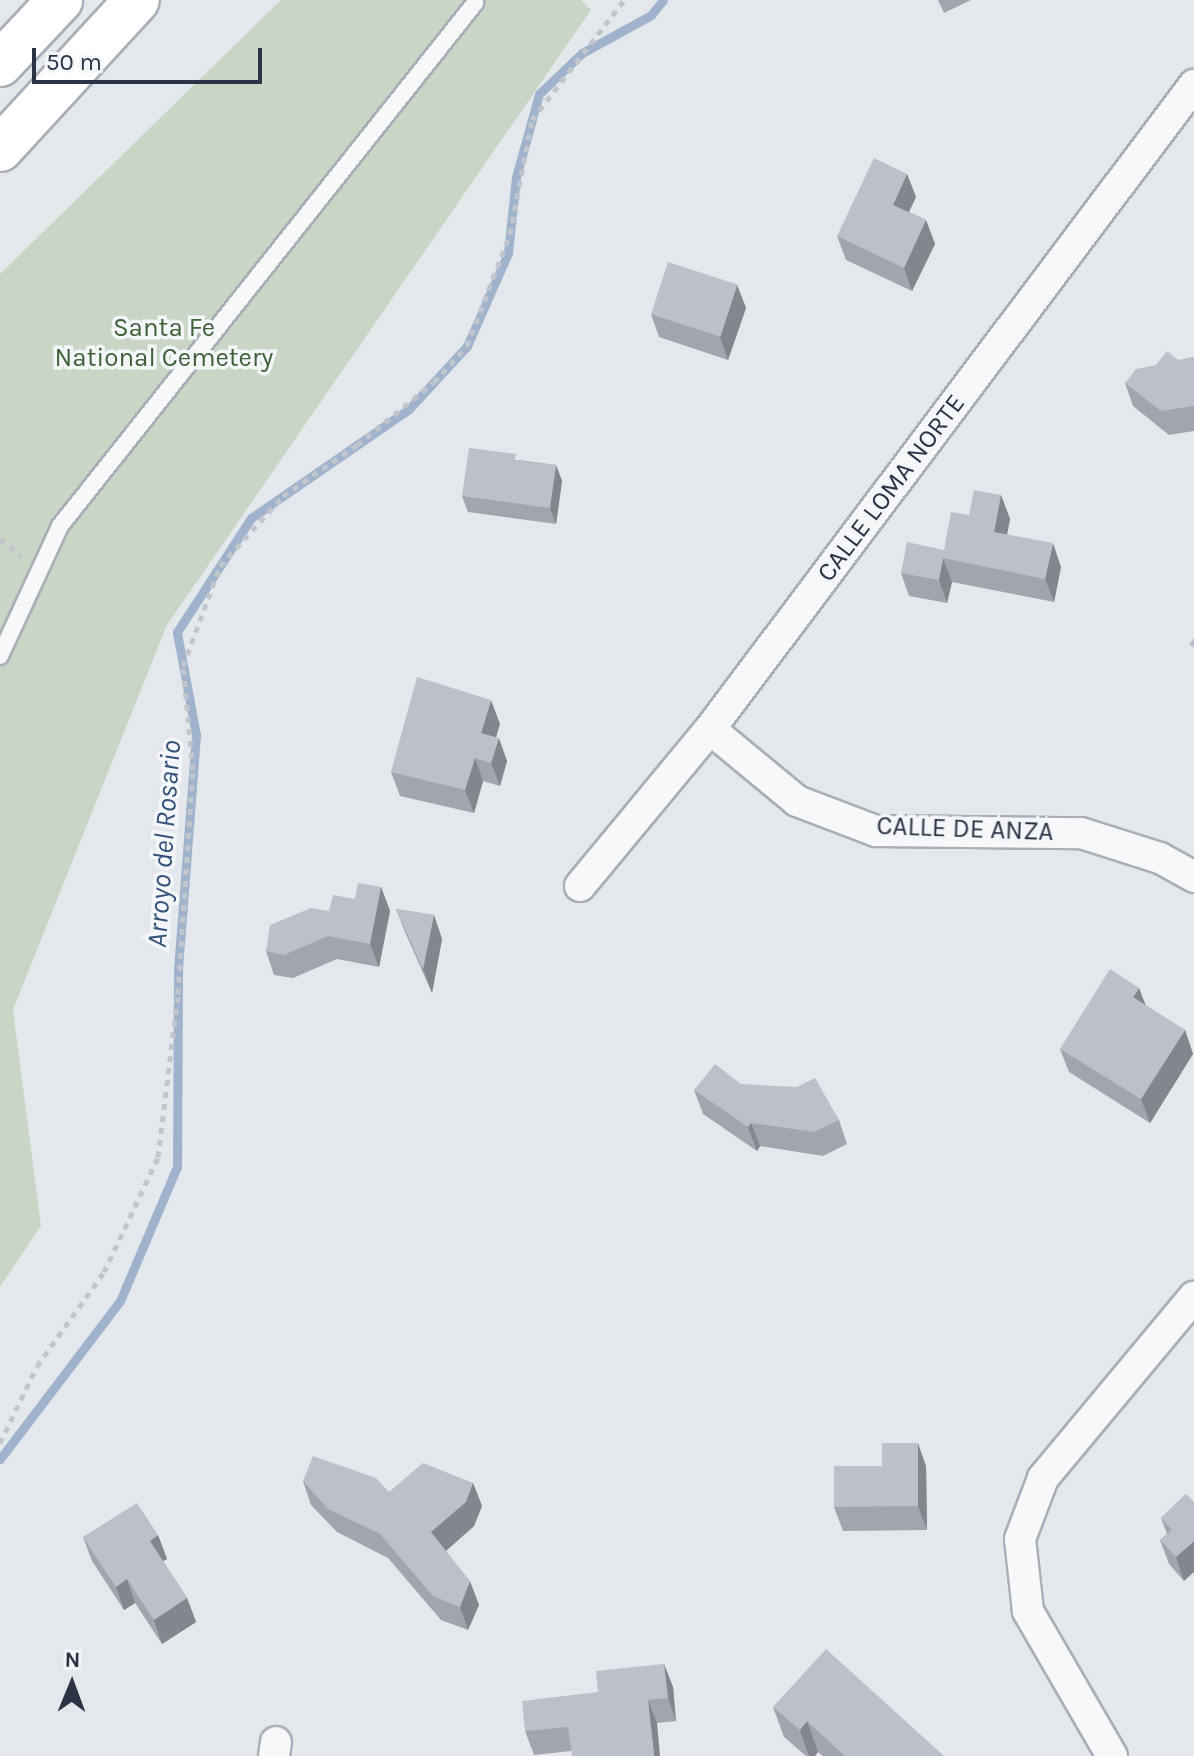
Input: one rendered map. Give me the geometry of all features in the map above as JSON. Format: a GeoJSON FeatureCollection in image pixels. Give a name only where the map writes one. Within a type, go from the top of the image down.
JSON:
{"type":"FeatureCollection","features":[{"type":"Feature","properties":{"kind":"highway"},"geometry":{"type":"LineString","coordinates":[[0,64],[60,0]]}},
{"type":"Feature","properties":{"kind":"highway"},"geometry":{"type":"LineString","coordinates":[[0,149],[137,0]]}},
{"type":"Feature","properties":{"kind":"street","name":"CALLE LOMA NORTE"},"geometry":{"type":"LineString","coordinates":[[580,886],[710,729],[1194,85]]}},
{"type":"Feature","properties":{"kind":"street","name":"CALLE DE ANZA"},"geometry":{"type":"LineString","coordinates":[[710,729],[797,801],[876,831],[1081,833],[1160,858],[1194,877]]}},
{"type":"Feature","properties":{"kind":"street"},"geometry":{"type":"LineString","coordinates":[[1112,1756],[1028,1611],[1020,1539],[1043,1478],[1194,1297]]}},
{"type":"Feature","properties":{"kind":"lane"},"geometry":{"type":"LineString","coordinates":[[0,656],[36,569],[60,526],[475,3]]}},
{"type":"Feature","properties":{"kind":"path"},"geometry":{"type":"LineString","coordinates":[[0,1443],[37,1366],[104,1272],[158,1157],[178,994],[193,770],[183,666],[220,566],[283,496],[357,445],[434,382],[467,346],[510,234],[532,120],[624,0]]}},
{"type":"Feature","properties":{"kind":"path"},"geometry":{"type":"LineString","coordinates":[[0,539],[36,569]]}},
{"type":"Feature","properties":{"kind":"green space","name":"Santa Fe National Cemetery"},"geometry":{"type":"Polygon","coordinates":[[[281,0],[581,0],[591,10],[167,625],[13,1010],[41,1226],[0,1287],[0,274],[281,0]]]}},
{"type":"Feature","properties":{"kind":"building"},"geometry":{"type":"Polygon","coordinates":[[[874,158],[907,174],[893,205],[926,220],[904,268],[837,236],[874,158]]]}},
{"type":"Feature","properties":{"kind":"building"},"geometry":{"type":"Polygon","coordinates":[[[668,262],[737,285],[720,337],[651,314],[668,262]]]}},
{"type":"Feature","properties":{"kind":"building"},"geometry":{"type":"Polygon","coordinates":[[[1167,351],[1178,360],[1194,357],[1194,406],[1161,411],[1125,383],[1136,369],[1156,365],[1167,351]]]}},
{"type":"Feature","properties":{"kind":"building"},"geometry":{"type":"Polygon","coordinates":[[[469,448],[516,454],[515,460],[556,465],[550,508],[462,496],[469,448]]]}},
{"type":"Feature","properties":{"kind":"building"},"geometry":{"type":"Polygon","coordinates":[[[974,490],[1001,495],[994,532],[1053,543],[1045,579],[943,558],[939,580],[901,573],[907,542],[944,550],[951,512],[969,515],[974,490]]]}},
{"type":"Feature","properties":{"kind":"building"},"geometry":{"type":"Polygon","coordinates":[[[417,677],[491,700],[481,733],[499,738],[491,763],[475,758],[465,790],[391,772],[417,677]]]}},
{"type":"Feature","properties":{"kind":"building"},"geometry":{"type":"Polygon","coordinates":[[[358,883],[381,887],[370,944],[328,936],[284,955],[266,951],[270,925],[311,908],[329,911],[333,895],[355,899],[358,883]]]}},
{"type":"Feature","properties":{"kind":"building"},"geometry":{"type":"Polygon","coordinates":[[[396,909],[434,915],[423,969],[396,909]]]}},
{"type":"Feature","properties":{"kind":"building"},"geometry":{"type":"Polygon","coordinates":[[[1110,969],[1139,988],[1133,997],[1185,1030],[1141,1099],[1060,1049],[1110,969]]]}},
{"type":"Feature","properties":{"kind":"building"},"geometry":{"type":"Polygon","coordinates":[[[715,1064],[741,1084],[797,1087],[815,1078],[839,1120],[814,1132],[751,1123],[748,1127],[694,1090],[715,1064]]]}},
{"type":"Feature","properties":{"kind":"building"},"geometry":{"type":"Polygon","coordinates":[[[882,1443],[918,1443],[918,1506],[834,1507],[834,1466],[882,1466],[882,1443]]]}},
{"type":"Feature","properties":{"kind":"building"},"geometry":{"type":"Polygon","coordinates":[[[313,1456],[376,1478],[389,1492],[423,1463],[473,1483],[466,1502],[431,1532],[470,1581],[460,1607],[433,1596],[380,1534],[328,1509],[303,1481],[313,1456]]]}},
{"type":"Feature","properties":{"kind":"building"},"geometry":{"type":"Polygon","coordinates":[[[1186,1494],[1194,1502],[1194,1541],[1176,1557],[1160,1540],[1172,1530],[1161,1518],[1186,1494]]]}},
{"type":"Feature","properties":{"kind":"building"},"geometry":{"type":"Polygon","coordinates":[[[137,1503],[158,1535],[150,1541],[187,1598],[154,1620],[127,1579],[116,1587],[83,1537],[137,1503]]]}},
{"type":"Feature","properties":{"kind":"building"},"geometry":{"type":"Polygon","coordinates":[[[826,1649],[944,1756],[845,1756],[807,1721],[800,1730],[773,1707],[826,1649]]]}},
{"type":"Feature","properties":{"kind":"building"},"geometry":{"type":"Polygon","coordinates":[[[664,1664],[668,1698],[648,1700],[654,1756],[572,1756],[568,1727],[525,1731],[522,1701],[598,1692],[596,1671],[664,1664]]]}},
{"type":"Feature","properties":{"kind":"waterway","name":"Arroyo del Rosario"},"geometry":{"type":"LineString","coordinates":[[0,1459],[120,1301],[177,1167],[178,969],[196,735],[177,632],[251,518],[409,409],[467,346],[508,253],[516,177],[539,94],[582,53],[651,15],[663,0]]}}]}
